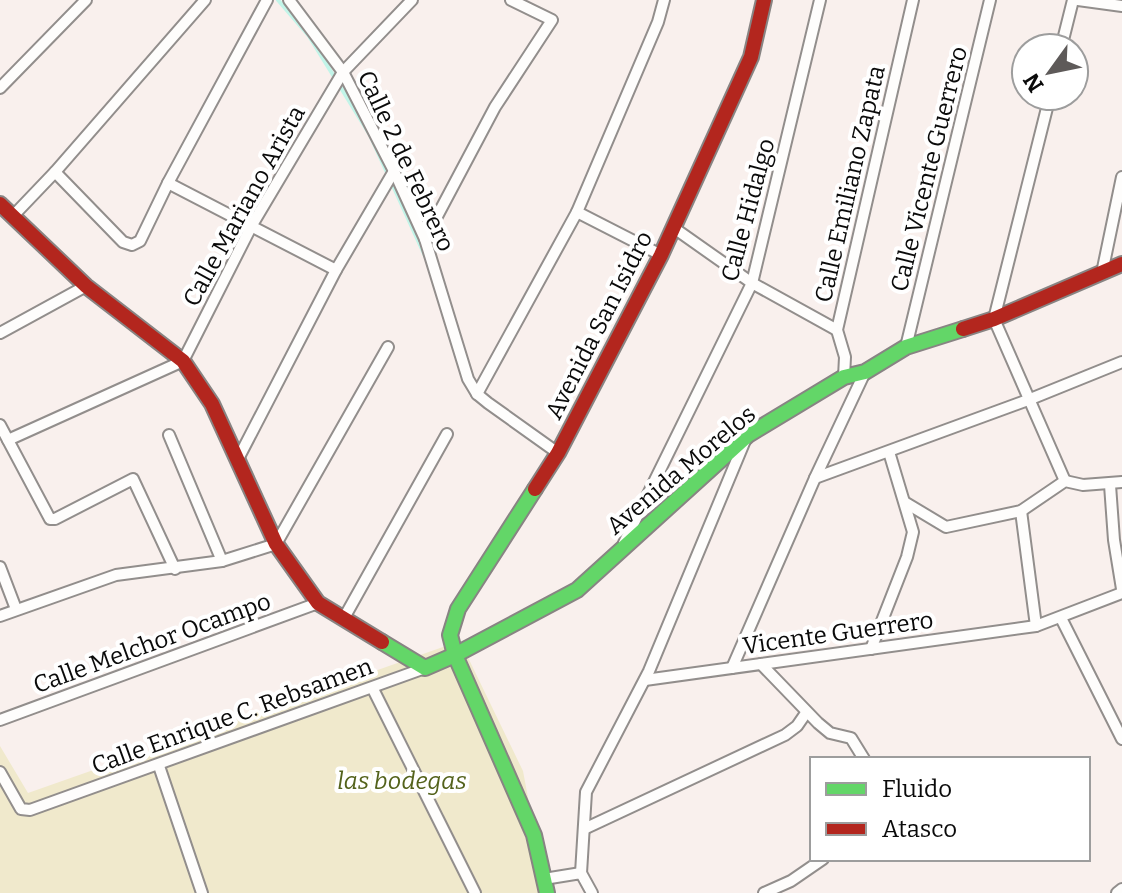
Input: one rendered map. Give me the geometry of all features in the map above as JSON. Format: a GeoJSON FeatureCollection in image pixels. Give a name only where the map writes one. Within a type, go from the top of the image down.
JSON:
{"type":"FeatureCollection","features":[{"type":"Feature","properties":{"kind":"street"},"geometry":{"type":"LineString","coordinates":[[0,88],[86,0]]}},
{"type":"Feature","properties":{"kind":"street"},"geometry":{"type":"LineString","coordinates":[[205,0],[55,172],[4,209],[86,286],[183,361],[212,404],[239,457],[276,544],[318,603],[425,668]]}},
{"type":"Feature","properties":{"kind":"street"},"geometry":{"type":"LineString","coordinates":[[55,172],[123,242],[132,245],[140,241],[267,0]]}},
{"type":"Feature","properties":{"kind":"street","name":"Calle 2 de Febrero"},"geometry":{"type":"LineString","coordinates":[[289,0],[343,72],[394,171],[425,239],[468,379],[477,394]]}},
{"type":"Feature","properties":{"kind":"street","name":"Calle Mariano Arista"},"geometry":{"type":"LineString","coordinates":[[183,361],[252,225],[343,72],[412,0]]}},
{"type":"Feature","properties":{"kind":"street"},"geometry":{"type":"LineString","coordinates":[[425,239],[495,107],[552,20],[511,0]]}},
{"type":"Feature","properties":{"kind":"street"},"geometry":{"type":"LineString","coordinates":[[558,453],[477,394],[577,212],[658,22],[664,0]]}},
{"type":"Feature","properties":{"kind":"street","name":"Avenida San Isidro"},"geometry":{"type":"LineString","coordinates":[[455,655],[450,635],[458,609],[558,453],[661,255],[751,57],[764,0]]}},
{"type":"Feature","properties":{"kind":"street","name":"Calle Hidalgo"},"geometry":{"type":"LineString","coordinates":[[622,548],[752,283],[820,0]]}},
{"type":"Feature","properties":{"kind":"street","name":"Calle Emiliano Zapata"},"geometry":{"type":"LineString","coordinates":[[844,377],[845,357],[837,330],[913,0]]}},
{"type":"Feature","properties":{"kind":"street","name":"Calle Vicente Guerrero"},"geometry":{"type":"LineString","coordinates":[[906,347],[990,0]]}},
{"type":"Feature","properties":{"kind":"street"},"geometry":{"type":"LineString","coordinates":[[1066,32],[1076,0],[1122,6]]}},
{"type":"Feature","properties":{"kind":"street"},"geometry":{"type":"LineString","coordinates":[[1046,112],[994,319],[1065,481]]}},
{"type":"Feature","properties":{"kind":"street"},"geometry":{"type":"LineString","coordinates":[[239,457],[336,270],[394,171]]}},
{"type":"Feature","properties":{"kind":"street"},"geometry":{"type":"LineString","coordinates":[[1102,273],[1122,177]]}},
{"type":"Feature","properties":{"kind":"street"},"geometry":{"type":"LineString","coordinates":[[168,183],[336,270]]}},
{"type":"Feature","properties":{"kind":"street"},"geometry":{"type":"LineString","coordinates":[[577,212],[661,255]]}},
{"type":"Feature","properties":{"kind":"street"},"geometry":{"type":"LineString","coordinates":[[674,228],[752,283],[837,330]]}},
{"type":"Feature","properties":{"kind":"street","name":"Avenida Morelos"},"geometry":{"type":"LineString","coordinates":[[455,655],[577,590],[748,435],[844,377],[865,372],[906,347],[994,319],[1122,264]]}},
{"type":"Feature","properties":{"kind":"street"},"geometry":{"type":"LineString","coordinates":[[0,333],[86,286]]}},
{"type":"Feature","properties":{"kind":"street"},"geometry":{"type":"LineString","coordinates":[[0,616],[116,575],[222,561],[276,544],[388,347]]}},
{"type":"Feature","properties":{"kind":"street"},"geometry":{"type":"LineString","coordinates":[[8,440],[183,361]]}},
{"type":"Feature","properties":{"kind":"street"},"geometry":{"type":"LineString","coordinates":[[815,478],[1122,362]]}},
{"type":"Feature","properties":{"kind":"street"},"geometry":{"type":"LineString","coordinates":[[732,668],[865,372]]}},
{"type":"Feature","properties":{"kind":"street"},"geometry":{"type":"LineString","coordinates":[[0,425],[50,519],[133,479],[175,569]]}},
{"type":"Feature","properties":{"kind":"street"},"geometry":{"type":"LineString","coordinates":[[344,618],[447,434]]}},
{"type":"Feature","properties":{"kind":"street"},"geometry":{"type":"LineString","coordinates":[[169,435],[222,561]]}},
{"type":"Feature","properties":{"kind":"street"},"geometry":{"type":"LineString","coordinates":[[592,893],[581,873],[586,792],[645,680],[748,435]]}},
{"type":"Feature","properties":{"kind":"street"},"geometry":{"type":"LineString","coordinates":[[871,649],[907,557],[913,532],[889,452]]}},
{"type":"Feature","properties":{"kind":"street"},"geometry":{"type":"LineString","coordinates":[[906,503],[946,527],[1021,511],[1065,481],[1083,485],[1122,482]]}},
{"type":"Feature","properties":{"kind":"street"},"geometry":{"type":"LineString","coordinates":[[1110,485],[1122,591]]}},
{"type":"Feature","properties":{"kind":"street"},"geometry":{"type":"LineString","coordinates":[[1021,511],[1036,626]]}},
{"type":"Feature","properties":{"kind":"street"},"geometry":{"type":"LineString","coordinates":[[0,567],[16,609]]}},
{"type":"Feature","properties":{"kind":"street","name":"Vicente Guerrero"},"geometry":{"type":"LineString","coordinates":[[645,680],[1036,626],[1122,591]]}},
{"type":"Feature","properties":{"kind":"street","name":"Calle Melchor Ocampo"},"geometry":{"type":"LineString","coordinates":[[0,720],[318,603]]}},
{"type":"Feature","properties":{"kind":"street"},"geometry":{"type":"LineString","coordinates":[[1061,618],[1122,739]]}},
{"type":"Feature","properties":{"kind":"street"},"geometry":{"type":"LineString","coordinates":[[455,655],[534,835],[546,886],[581,873]]}},
{"type":"Feature","properties":{"kind":"street","name":"Calle Enrique C. Rebsamen"},"geometry":{"type":"LineString","coordinates":[[0,772],[21,809],[30,810],[373,689],[455,655]]}},
{"type":"Feature","properties":{"kind":"street"},"geometry":{"type":"LineString","coordinates":[[761,664],[806,713],[830,733],[851,738],[863,757]]}},
{"type":"Feature","properties":{"kind":"street"},"geometry":{"type":"LineString","coordinates":[[373,689],[475,893]]}},
{"type":"Feature","properties":{"kind":"street"},"geometry":{"type":"LineString","coordinates":[[584,829],[785,735],[797,726],[806,713]]}},
{"type":"Feature","properties":{"kind":"street"},"geometry":{"type":"LineString","coordinates":[[159,766],[202,893]]}},
{"type":"Feature","properties":{"kind":"street"},"geometry":{"type":"LineString","coordinates":[[764,893],[791,881],[820,861]]}},
{"type":"Feature","properties":{"kind":"street"},"geometry":{"type":"LineString","coordinates":[[1117,893],[1122,889]]}},
{"type":"Feature","properties":{"kind":"green space","name":"las bodegas"},"geometry":{"type":"Polygon","coordinates":[[[460,641],[523,771],[546,893],[0,893],[0,746],[28,793],[460,641]]]}},
{"type":"Feature","properties":{"kind":"waterway"},"geometry":{"type":"LineString","coordinates":[[278,0],[309,36],[370,135],[426,258]]}},
{"type":"Feature","properties":{"kind":"traffic: fast"},"geometry":{"type":"LineString","coordinates":[[382,642],[425,668],[577,590],[748,435],[844,377],[865,372],[906,347],[963,329]]}},
{"type":"Feature","properties":{"kind":"traffic: fast"},"geometry":{"type":"LineString","coordinates":[[535,489],[458,609],[450,635],[455,655],[534,835],[547,893]]}},
{"type":"Feature","properties":{"kind":"traffic: jam"},"geometry":{"type":"LineString","coordinates":[[535,489],[558,453],[661,255],[751,57],[764,0]]}},
{"type":"Feature","properties":{"kind":"traffic: jam"},"geometry":{"type":"LineString","coordinates":[[0,204],[86,286],[183,361],[212,404],[276,544],[318,603],[382,642]]}},
{"type":"Feature","properties":{"kind":"traffic: jam"},"geometry":{"type":"LineString","coordinates":[[963,329],[994,319],[1122,264]]}}]}
